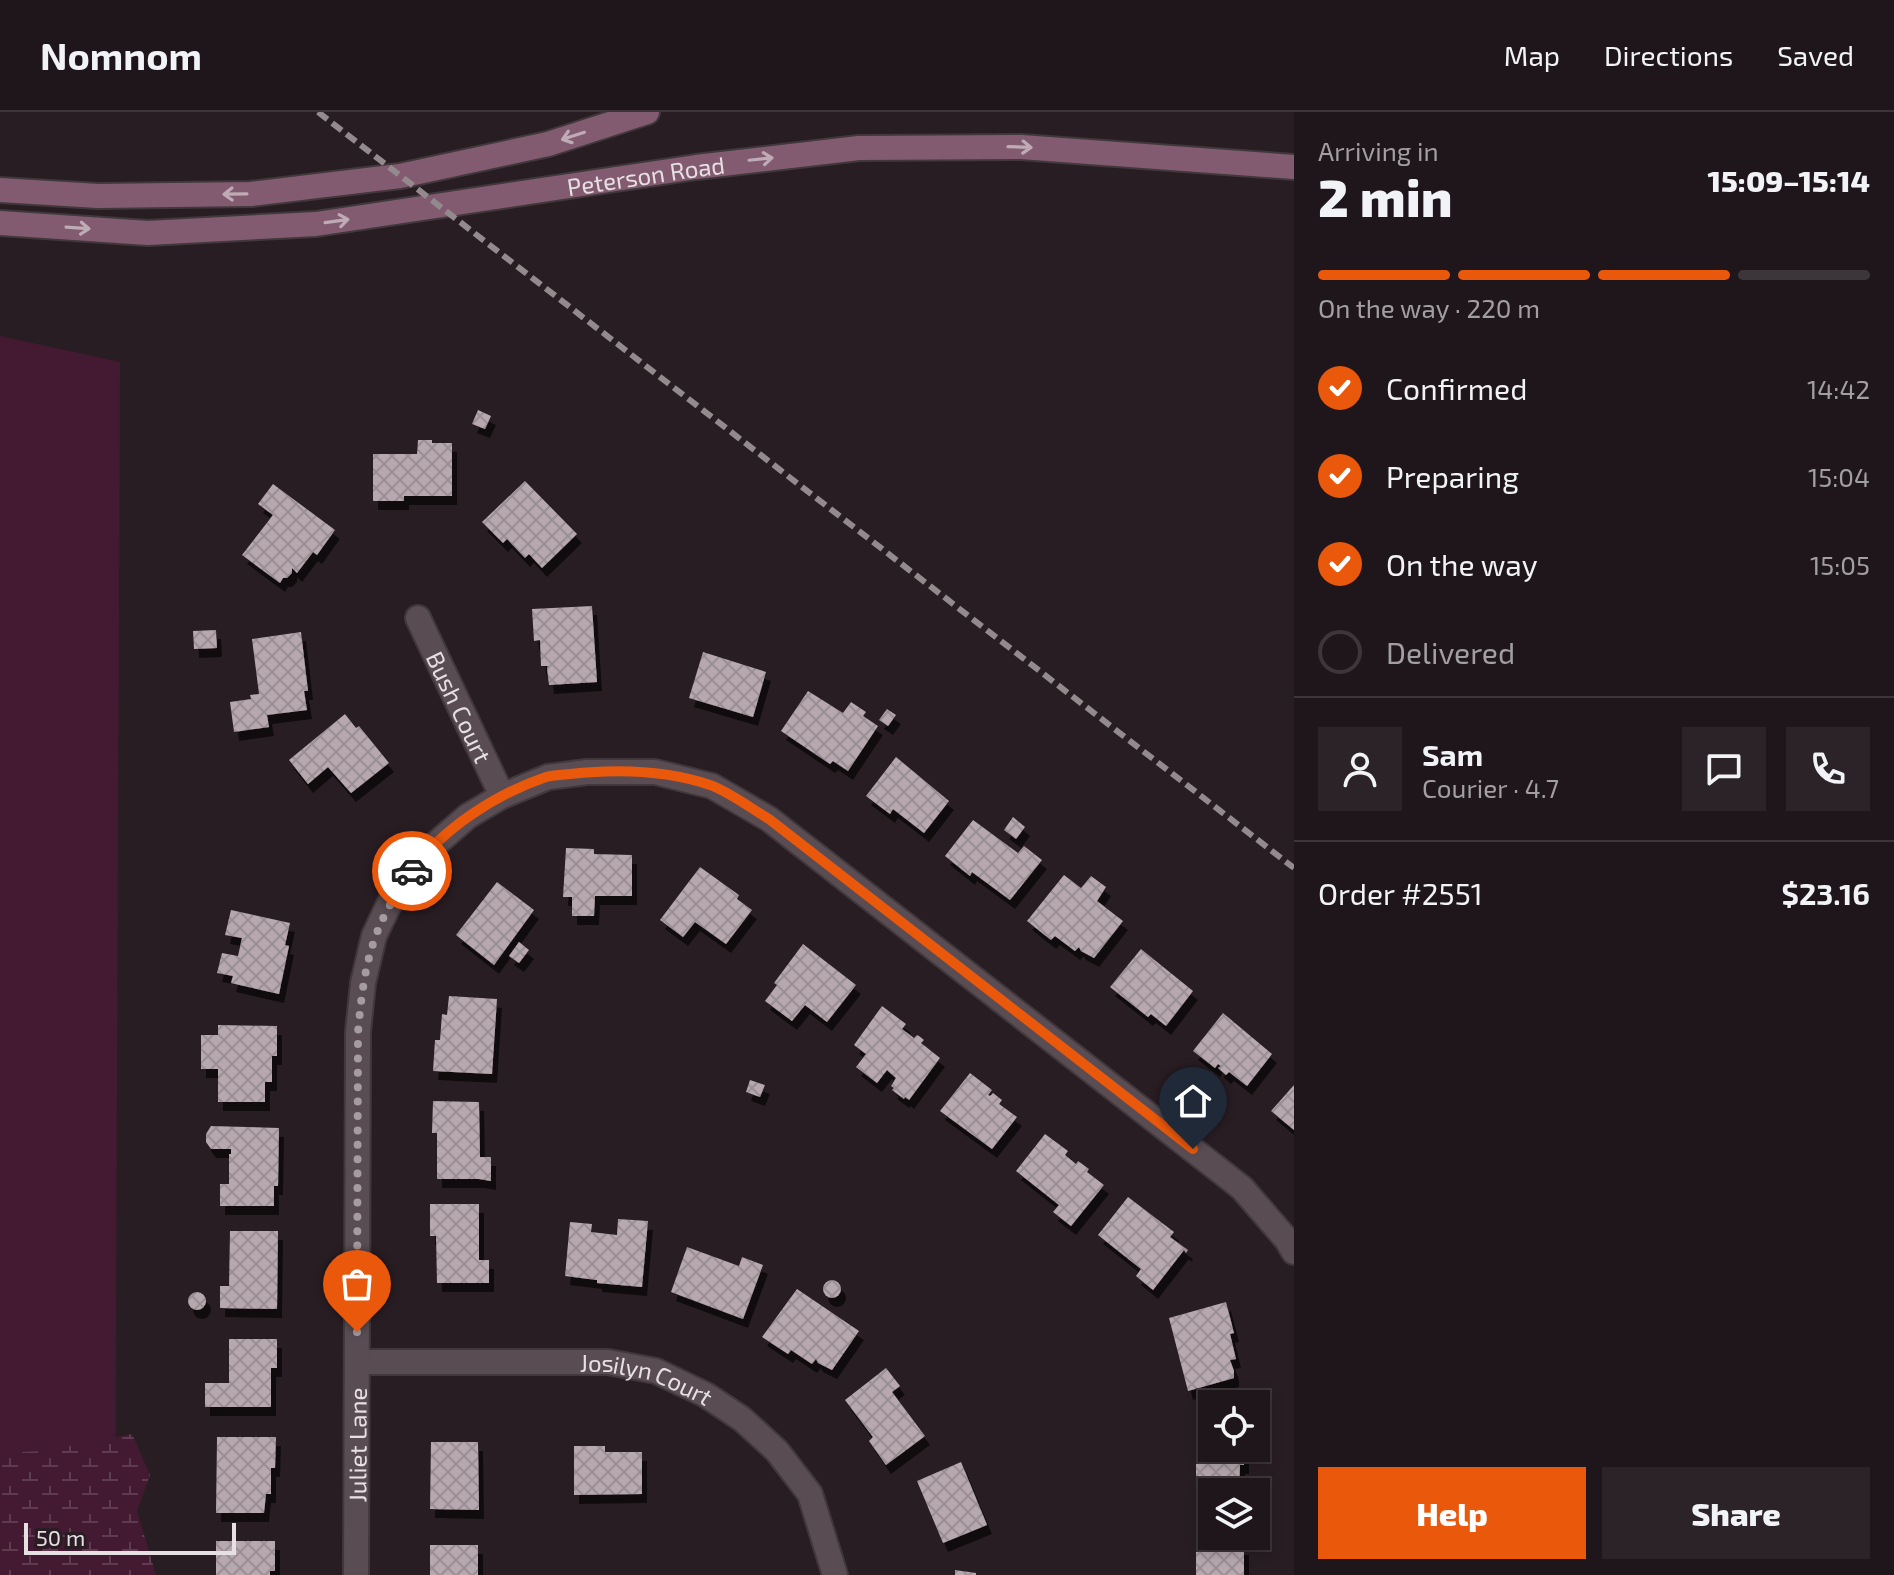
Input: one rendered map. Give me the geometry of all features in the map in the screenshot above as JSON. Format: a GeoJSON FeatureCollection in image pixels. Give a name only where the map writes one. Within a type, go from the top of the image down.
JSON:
{"type":"FeatureCollection","features":[{"type":"Feature","properties":{"kind":"main road","name":"Peterson Road"},"geometry":{"type":"LineString","coordinates":[[0,190],[98,196],[251,194],[400,176],[548,144],[647,112]]}},
{"type":"Feature","properties":{"kind":"main road","name":"Peterson Road"},"geometry":{"type":"LineString","coordinates":[[0,223],[148,233],[316,224],[696,167],[859,148],[1021,147],[1294,167]]}},
{"type":"Feature","properties":{"kind":"street","name":"Bush Court"},"geometry":{"type":"LineString","coordinates":[[418,618],[502,796]]}},
{"type":"Feature","properties":{"kind":"street","name":"Juliet Lane"},"geometry":{"type":"LineString","coordinates":[[356,1575],[358,1032],[363,983],[374,936],[392,898],[422,856],[468,816],[502,796],[548,777],[587,772],[655,772],[712,786],[769,819],[1242,1188],[1294,1252]]}},
{"type":"Feature","properties":{"kind":"street","name":"Josilyn Court"},"geometry":{"type":"LineString","coordinates":[[357,1362],[608,1362],[656,1371],[706,1395],[742,1419],[777,1451],[810,1494],[835,1575]]}},
{"type":"Feature","properties":{"kind":"green space"},"geometry":{"type":"Polygon","coordinates":[[[0,336],[120,362],[115,1575],[0,1575],[0,336]]]}},
{"type":"Feature","properties":{"kind":"green space"},"geometry":{"type":"Polygon","coordinates":[[[132,1434],[150,1475],[137,1511],[156,1575],[0,1575],[0,1453],[44,1451],[132,1434]]]}},
{"type":"Feature","properties":{"kind":"building"},"geometry":{"type":"Polygon","coordinates":[[[478,410],[491,416],[485,429],[472,424],[478,410]]]}},
{"type":"Feature","properties":{"kind":"building"},"geometry":{"type":"Polygon","coordinates":[[[418,440],[452,443],[452,496],[404,496],[404,501],[373,501],[373,454],[417,454],[418,440]]]}},
{"type":"Feature","properties":{"kind":"building"},"geometry":{"type":"Polygon","coordinates":[[[525,481],[577,534],[542,568],[529,554],[525,558],[507,539],[503,543],[482,522],[525,481]]]}},
{"type":"Feature","properties":{"kind":"building"},"geometry":{"type":"Polygon","coordinates":[[[273,484],[335,530],[317,555],[313,552],[297,573],[292,568],[292,573],[280,583],[242,555],[273,515],[258,504],[273,484]]]}},
{"type":"Feature","properties":{"kind":"building"},"geometry":{"type":"Polygon","coordinates":[[[592,606],[597,682],[549,685],[548,666],[541,666],[540,640],[534,641],[532,609],[592,606]]]}},
{"type":"Feature","properties":{"kind":"building"},"geometry":{"type":"Polygon","coordinates":[[[216,630],[217,648],[194,649],[193,631],[216,630]]]}},
{"type":"Feature","properties":{"kind":"building"},"geometry":{"type":"Polygon","coordinates":[[[301,632],[308,691],[304,691],[307,710],[267,715],[269,727],[234,732],[230,702],[251,699],[250,695],[259,694],[252,639],[301,632]]]}},
{"type":"Feature","properties":{"kind":"building"},"geometry":{"type":"Polygon","coordinates":[[[703,652],[766,672],[753,717],[689,698],[703,652]]]}},
{"type":"Feature","properties":{"kind":"building"},"geometry":{"type":"Polygon","coordinates":[[[808,691],[843,713],[851,702],[866,712],[863,716],[878,726],[848,771],[833,761],[830,764],[781,731],[808,691]]]}},
{"type":"Feature","properties":{"kind":"building"},"geometry":{"type":"Polygon","coordinates":[[[887,709],[896,715],[888,726],[879,720],[887,709]]]}},
{"type":"Feature","properties":{"kind":"building"},"geometry":{"type":"Polygon","coordinates":[[[345,714],[389,763],[351,793],[328,767],[308,784],[289,760],[345,714]]]}},
{"type":"Feature","properties":{"kind":"building"},"geometry":{"type":"Polygon","coordinates":[[[896,757],[949,801],[924,833],[893,809],[890,814],[866,796],[896,757]]]}},
{"type":"Feature","properties":{"kind":"building"},"geometry":{"type":"Polygon","coordinates":[[[1013,817],[1025,827],[1016,839],[1004,830],[1013,817]]]}},
{"type":"Feature","properties":{"kind":"building"},"geometry":{"type":"Polygon","coordinates":[[[973,820],[1018,853],[1024,846],[1042,860],[1010,900],[972,872],[970,876],[945,856],[973,820]]]}},
{"type":"Feature","properties":{"kind":"building"},"geometry":{"type":"Polygon","coordinates":[[[566,848],[594,849],[594,854],[632,855],[632,896],[595,896],[594,916],[572,916],[572,897],[563,897],[566,848]]]}},
{"type":"Feature","properties":{"kind":"building"},"geometry":{"type":"Polygon","coordinates":[[[700,867],[739,895],[737,899],[752,910],[726,944],[695,922],[683,937],[660,920],[700,867]]]}},
{"type":"Feature","properties":{"kind":"building"},"geometry":{"type":"Polygon","coordinates":[[[1064,875],[1081,888],[1091,876],[1106,887],[1097,901],[1123,921],[1094,958],[1079,947],[1075,951],[1055,936],[1051,940],[1027,921],[1064,875]]]}},
{"type":"Feature","properties":{"kind":"building"},"geometry":{"type":"Polygon","coordinates":[[[497,882],[534,910],[494,965],[456,935],[497,882]]]}},
{"type":"Feature","properties":{"kind":"building"},"geometry":{"type":"Polygon","coordinates":[[[231,910],[290,923],[285,945],[289,946],[279,994],[231,983],[233,976],[217,973],[222,953],[238,956],[242,938],[225,935],[231,910]]]}},
{"type":"Feature","properties":{"kind":"building"},"geometry":{"type":"Polygon","coordinates":[[[519,942],[529,950],[519,963],[509,956],[519,942]]]}},
{"type":"Feature","properties":{"kind":"building"},"geometry":{"type":"Polygon","coordinates":[[[803,944],[856,985],[827,1022],[805,1005],[792,1021],[765,1001],[777,985],[774,983],[803,944]]]}},
{"type":"Feature","properties":{"kind":"building"},"geometry":{"type":"Polygon","coordinates":[[[1141,949],[1193,991],[1166,1026],[1151,1014],[1148,1017],[1110,987],[1141,949]]]}},
{"type":"Feature","properties":{"kind":"building"},"geometry":{"type":"Polygon","coordinates":[[[449,996],[497,999],[492,1074],[433,1071],[435,1040],[440,1040],[442,1014],[447,1015],[449,996]]]}},
{"type":"Feature","properties":{"kind":"building"},"geometry":{"type":"Polygon","coordinates":[[[882,1006],[906,1024],[902,1029],[914,1038],[919,1036],[924,1040],[921,1043],[940,1058],[909,1100],[892,1090],[896,1078],[887,1070],[877,1083],[856,1067],[866,1054],[854,1045],[882,1006]]]}},
{"type":"Feature","properties":{"kind":"building"},"geometry":{"type":"Polygon","coordinates":[[[1223,1013],[1272,1054],[1247,1086],[1229,1072],[1226,1075],[1218,1064],[1215,1068],[1193,1051],[1223,1013]]]}},
{"type":"Feature","properties":{"kind":"building"},"geometry":{"type":"Polygon","coordinates":[[[218,1025],[277,1026],[277,1056],[272,1056],[272,1082],[265,1082],[265,1102],[218,1102],[218,1069],[201,1069],[201,1035],[218,1035],[218,1025]]]}},
{"type":"Feature","properties":{"kind":"building"},"geometry":{"type":"Polygon","coordinates":[[[970,1073],[992,1090],[988,1095],[993,1093],[1002,1100],[999,1104],[1017,1117],[992,1149],[940,1111],[970,1073]]]}},
{"type":"Feature","properties":{"kind":"building"},"geometry":{"type":"Polygon","coordinates":[[[750,1080],[765,1085],[760,1097],[746,1092],[750,1080]]]}},
{"type":"Feature","properties":{"kind":"building"},"geometry":{"type":"Polygon","coordinates":[[[1294,1085],[1294,1130],[1271,1111],[1294,1085]]]}},
{"type":"Feature","properties":{"kind":"building"},"geometry":{"type":"Polygon","coordinates":[[[433,1101],[479,1102],[480,1157],[491,1157],[491,1181],[437,1179],[437,1133],[432,1133],[433,1101]]]}},
{"type":"Feature","properties":{"kind":"building"},"geometry":{"type":"Polygon","coordinates":[[[211,1126],[279,1128],[278,1186],[274,1186],[274,1206],[220,1206],[220,1184],[229,1184],[231,1149],[211,1149],[206,1142],[206,1134],[211,1126]]]}},
{"type":"Feature","properties":{"kind":"building"},"geometry":{"type":"Polygon","coordinates":[[[1045,1134],[1068,1151],[1065,1155],[1089,1169],[1087,1172],[1104,1185],[1071,1226],[1053,1212],[1059,1205],[1016,1171],[1045,1134]]]}},
{"type":"Feature","properties":{"kind":"building"},"geometry":{"type":"Polygon","coordinates":[[[1128,1197],[1174,1232],[1170,1237],[1188,1250],[1186,1253],[1184,1250],[1153,1290],[1136,1276],[1141,1269],[1098,1235],[1128,1197]]]}},
{"type":"Feature","properties":{"kind":"building"},"geometry":{"type":"Polygon","coordinates":[[[430,1204],[479,1204],[479,1260],[489,1260],[489,1283],[437,1283],[436,1236],[430,1236],[430,1204]]]}},
{"type":"Feature","properties":{"kind":"building"},"geometry":{"type":"Polygon","coordinates":[[[618,1219],[648,1221],[642,1287],[597,1283],[597,1280],[565,1276],[570,1222],[592,1224],[591,1232],[617,1235],[618,1219]]]}},
{"type":"Feature","properties":{"kind":"building"},"geometry":{"type":"Polygon","coordinates":[[[230,1231],[278,1231],[277,1309],[220,1308],[220,1286],[229,1286],[230,1231]]]}},
{"type":"Feature","properties":{"kind":"building"},"geometry":{"type":"Polygon","coordinates":[[[687,1247],[739,1266],[742,1257],[763,1265],[743,1319],[671,1292],[687,1247]]]}},
{"type":"Feature","properties":{"kind":"building"},"geometry":{"type":"Polygon","coordinates":[[[832,1280],[841,1289],[832,1298],[823,1289],[832,1280]]]}},
{"type":"Feature","properties":{"kind":"building"},"geometry":{"type":"Polygon","coordinates":[[[797,1289],[859,1331],[832,1370],[816,1359],[812,1364],[791,1350],[788,1354],[762,1337],[797,1289]]]}},
{"type":"Feature","properties":{"kind":"building"},"geometry":{"type":"Polygon","coordinates":[[[197,1292],[206,1301],[197,1310],[188,1301],[197,1292]]]}},
{"type":"Feature","properties":{"kind":"building"},"geometry":{"type":"Polygon","coordinates":[[[1226,1302],[1234,1333],[1230,1334],[1236,1359],[1230,1360],[1234,1378],[1188,1391],[1169,1318],[1226,1302]]]}},
{"type":"Feature","properties":{"kind":"building"},"geometry":{"type":"Polygon","coordinates":[[[229,1339],[277,1339],[277,1368],[271,1368],[271,1407],[205,1407],[205,1383],[229,1383],[229,1339]]]}},
{"type":"Feature","properties":{"kind":"building"},"geometry":{"type":"Polygon","coordinates":[[[886,1368],[900,1386],[892,1392],[925,1436],[886,1465],[869,1441],[873,1437],[845,1400],[886,1368]]]}},
{"type":"Feature","properties":{"kind":"building"},"geometry":{"type":"Polygon","coordinates":[[[1198,1436],[1198,1462],[1244,1462],[1244,1465],[1240,1465],[1240,1478],[1198,1478],[1196,1503],[1198,1436]]]}},
{"type":"Feature","properties":{"kind":"building"},"geometry":{"type":"Polygon","coordinates":[[[217,1437],[276,1437],[271,1494],[266,1494],[264,1513],[216,1513],[217,1437]]]}},
{"type":"Feature","properties":{"kind":"building"},"geometry":{"type":"Polygon","coordinates":[[[431,1442],[478,1442],[479,1510],[430,1509],[431,1442]]]}},
{"type":"Feature","properties":{"kind":"building"},"geometry":{"type":"Polygon","coordinates":[[[574,1446],[605,1446],[605,1452],[642,1452],[642,1494],[574,1495],[574,1446]]]}},
{"type":"Feature","properties":{"kind":"building"},"geometry":{"type":"Polygon","coordinates":[[[961,1462],[987,1525],[943,1543],[917,1481],[961,1462]]]}},
{"type":"Feature","properties":{"kind":"building"},"geometry":{"type":"Polygon","coordinates":[[[216,1541],[275,1541],[275,1571],[270,1571],[270,1575],[216,1575],[216,1541]]]}},
{"type":"Feature","properties":{"kind":"building"},"geometry":{"type":"Polygon","coordinates":[[[430,1545],[478,1545],[478,1575],[430,1575],[430,1545]]]}},
{"type":"Feature","properties":{"kind":"building"},"geometry":{"type":"Polygon","coordinates":[[[1196,1546],[1198,1550],[1244,1550],[1244,1575],[1196,1575],[1196,1546]]]}},
{"type":"Feature","properties":{"kind":"building"},"geometry":{"type":"Polygon","coordinates":[[[955,1570],[976,1573],[976,1575],[955,1575],[955,1570]]]}},
{"type":"Feature","properties":{"kind":"railway"},"geometry":{"type":"LineString","coordinates":[[318,112],[1294,868]]}},
{"type":"Feature","properties":{"kind":"way so far"},"geometry":{"type":"LineString","coordinates":[[357,1332],[358,1032],[363,983],[374,936],[392,898],[412,871]]}},
{"type":"Feature","properties":{"kind":"route"},"geometry":{"type":"LineString","coordinates":[[412,871],[422,856],[468,816],[502,796],[548,777],[587,772],[655,772],[712,786],[769,819],[1193,1149]]}}]}
